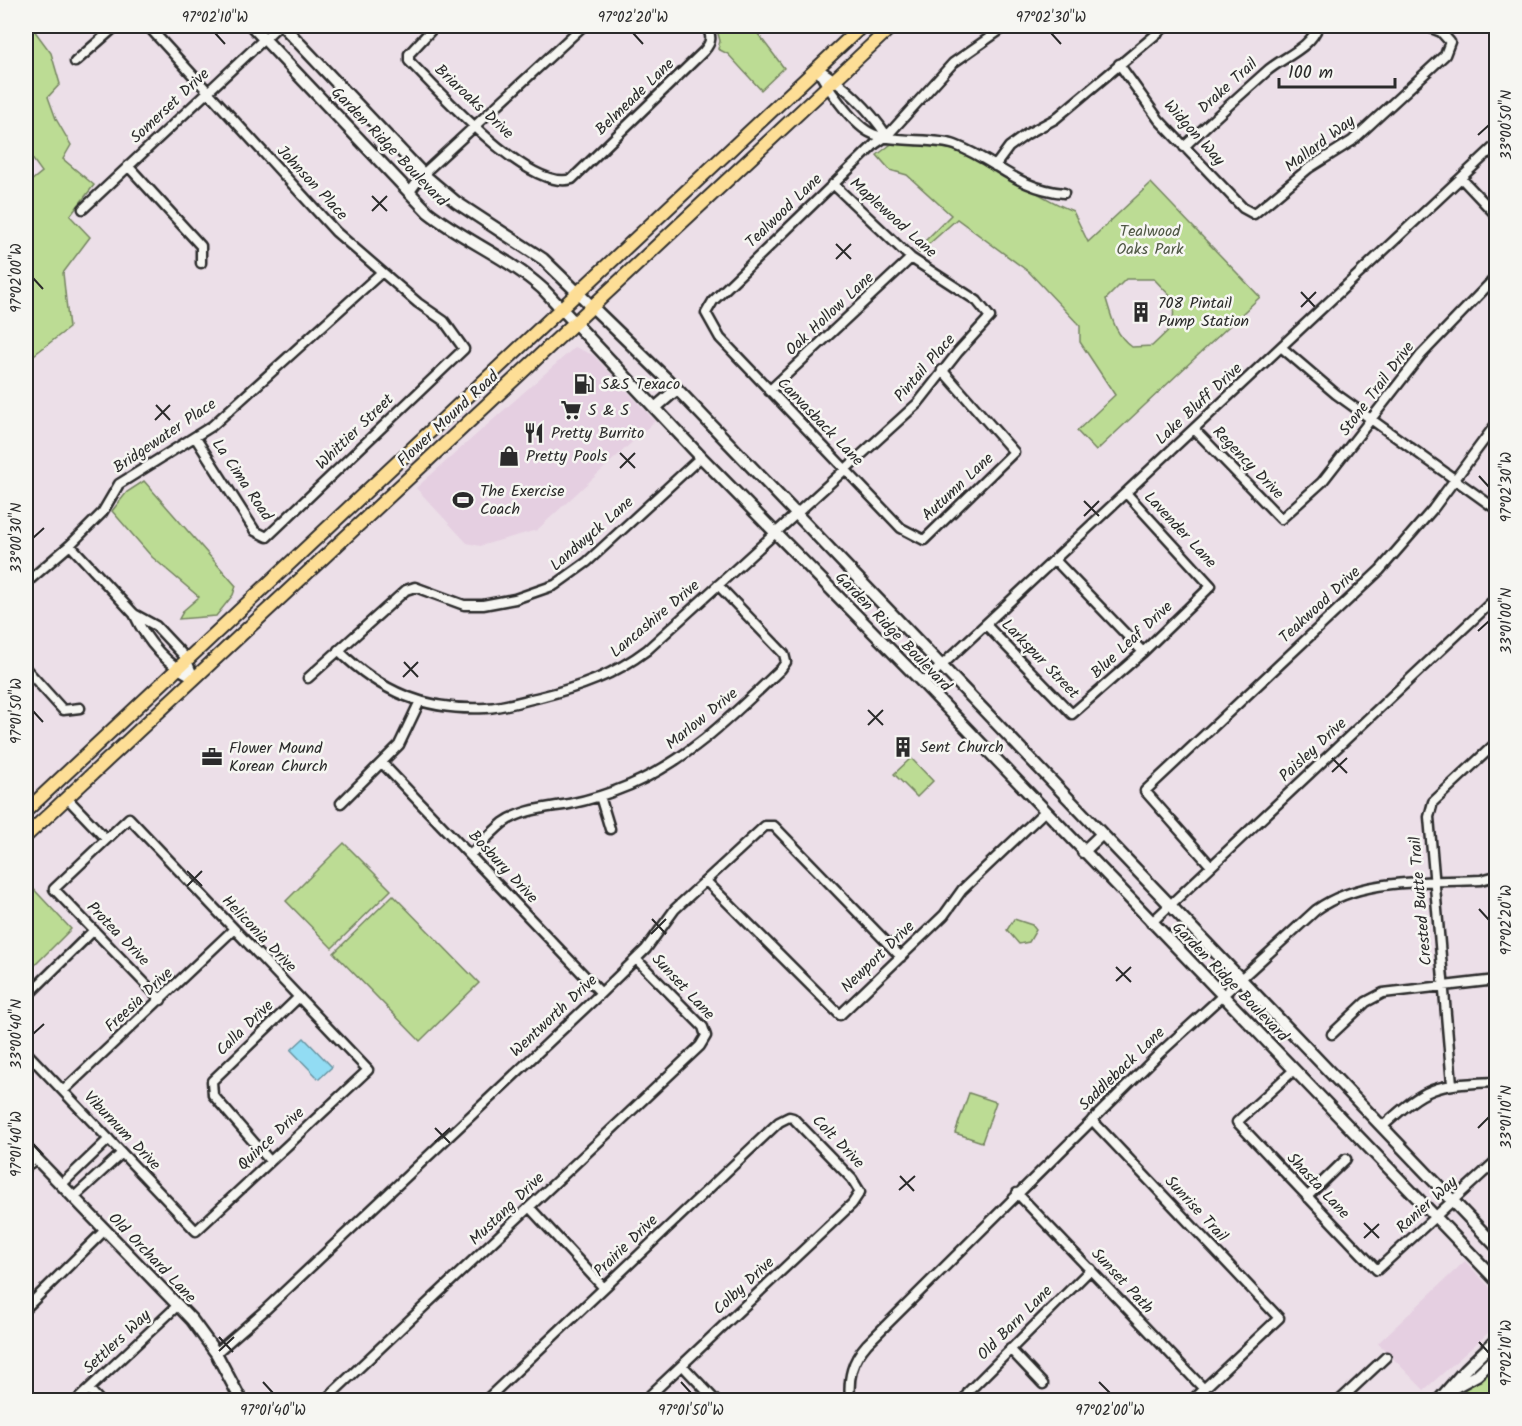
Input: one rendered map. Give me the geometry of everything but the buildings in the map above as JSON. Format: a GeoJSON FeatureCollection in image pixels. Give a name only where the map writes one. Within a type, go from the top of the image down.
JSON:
{"type":"FeatureCollection","features":[{"type":"Feature","properties":{"kind":"main road","name":"Garden Ridge Boulevard"},"geometry":{"type":"LineString","coordinates":[[252,26],[409,193],[449,228],[521,270],[560,307],[701,457],[923,683],[1044,812],[1497,1280]]}},
{"type":"Feature","properties":{"kind":"main road","name":"Garden Ridge Boulevard"},"geometry":{"type":"LineString","coordinates":[[283,26],[423,174],[456,202],[543,258],[677,389],[1497,1246]]}},
{"type":"Feature","properties":{"kind":"main road","name":"Flower Mound Road"},"geometry":{"type":"LineString","coordinates":[[26,811],[576,291],[862,26]]}},
{"type":"Feature","properties":{"kind":"main road","name":"Flower Mound Road"},"geometry":{"type":"LineString","coordinates":[[26,836],[892,26]]}},
{"type":"Feature","properties":{"kind":"main road"},"geometry":{"type":"LineString","coordinates":[[655,408],[677,389]]}},
{"type":"Feature","properties":{"kind":"main road"},"geometry":{"type":"LineString","coordinates":[[1083,852],[1102,834]]}},
{"type":"Feature","properties":{"kind":"main road","name":"Old Orchard Lane"},"geometry":{"type":"LineString","coordinates":[[26,1148],[192,1320],[216,1353],[241,1401]]}},
{"type":"Feature","properties":{"kind":"main road"},"geometry":{"type":"LineString","coordinates":[[1439,1401],[1497,1340]]}},
{"type":"Feature","properties":{"kind":"main road"},"geometry":{"type":"LineString","coordinates":[[1450,1390],[1477,1375],[1497,1357]]}},
{"type":"Feature","properties":{"kind":"street"},"geometry":{"type":"LineString","coordinates":[[75,62],[116,26]]}},
{"type":"Feature","properties":{"kind":"street","name":"Johnson Place"},"geometry":{"type":"LineString","coordinates":[[148,26],[336,232],[444,321],[464,349]]}},
{"type":"Feature","properties":{"kind":"street","name":"Somerset Drive"},"geometry":{"type":"LineString","coordinates":[[83,209],[278,26]]}},
{"type":"Feature","properties":{"kind":"street","name":"Briaroaks Drive"},"geometry":{"type":"LineString","coordinates":[[435,26],[409,54],[408,58],[475,127],[509,155],[541,175],[563,182]]}},
{"type":"Feature","properties":{"kind":"street"},"geometry":{"type":"LineString","coordinates":[[409,193],[423,174],[582,26]]}},
{"type":"Feature","properties":{"kind":"street","name":"Belmeade Lane"},"geometry":{"type":"LineString","coordinates":[[563,182],[572,179],[704,51],[710,43],[711,35],[706,26]]}},
{"type":"Feature","properties":{"kind":"street","name":"Tealwood Lane"},"geometry":{"type":"LineString","coordinates":[[706,313],[713,301],[833,184],[887,136],[953,63],[1006,26]]}},
{"type":"Feature","properties":{"kind":"street"},"geometry":{"type":"LineString","coordinates":[[995,166],[1009,147],[1055,119],[1166,26]]}},
{"type":"Feature","properties":{"kind":"street","name":"Drake Trail"},"geometry":{"type":"LineString","coordinates":[[1184,147],[1269,69],[1296,52],[1316,33],[1318,26]]}},
{"type":"Feature","properties":{"kind":"street","name":"Mallard Way"},"geometry":{"type":"LineString","coordinates":[[1254,214],[1309,168],[1353,141],[1445,55],[1450,42],[1440,32],[1426,26]]}},
{"type":"Feature","properties":{"kind":"street","name":"Widgon Way"},"geometry":{"type":"LineString","coordinates":[[1119,64],[1159,120],[1243,208],[1254,214]]}},
{"type":"Feature","properties":{"kind":"street"},"geometry":{"type":"LineString","coordinates":[[817,68],[869,132],[954,145],[1027,185],[1064,193]]}},
{"type":"Feature","properties":{"kind":"street"},"geometry":{"type":"LineString","coordinates":[[831,84],[879,123],[887,136]]}},
{"type":"Feature","properties":{"kind":"street","name":"Lake Bluff Drive"},"geometry":{"type":"LineString","coordinates":[[923,683],[942,668],[1497,146]]}},
{"type":"Feature","properties":{"kind":"street"},"geometry":{"type":"LineString","coordinates":[[128,166],[201,246],[201,262]]}},
{"type":"Feature","properties":{"kind":"street"},"geometry":{"type":"LineString","coordinates":[[1461,178],[1497,215]]}},
{"type":"Feature","properties":{"kind":"street","name":"Maplewood Lane"},"geometry":{"type":"LineString","coordinates":[[833,184],[910,258],[977,301],[990,317]]}},
{"type":"Feature","properties":{"kind":"street","name":"Oak Hollow Lane"},"geometry":{"type":"LineString","coordinates":[[769,391],[910,258]]}},
{"type":"Feature","properties":{"kind":"street","name":"Bridgewater Place"},"geometry":{"type":"LineString","coordinates":[[26,583],[70,545],[102,513],[119,484],[212,426],[382,272]]}},
{"type":"Feature","properties":{"kind":"street","name":"Stone Trail Drive"},"geometry":{"type":"LineString","coordinates":[[1281,519],[1323,482],[1439,334],[1497,277]]}},
{"type":"Feature","properties":{"kind":"street","name":"Canvasback Lane"},"geometry":{"type":"LineString","coordinates":[[706,313],[720,338],[769,391],[902,528],[924,540]]}},
{"type":"Feature","properties":{"kind":"street","name":"Pintail Place"},"geometry":{"type":"LineString","coordinates":[[776,533],[918,403],[942,370],[990,317]]}},
{"type":"Feature","properties":{"kind":"street"},"geometry":{"type":"LineString","coordinates":[[1281,347],[1307,371],[1497,509]]}},
{"type":"Feature","properties":{"kind":"street","name":"Whittier Street"},"geometry":{"type":"LineString","coordinates":[[267,537],[464,349]]}},
{"type":"Feature","properties":{"kind":"street","name":"Autumn Lane"},"geometry":{"type":"LineString","coordinates":[[924,540],[1013,456],[1013,448],[942,370]]}},
{"type":"Feature","properties":{"kind":"street","name":"Teakwood Drive"},"geometry":{"type":"LineString","coordinates":[[1211,866],[1145,791],[1380,570],[1414,533],[1497,424]]}},
{"type":"Feature","properties":{"kind":"street","name":"Regency Drive"},"geometry":{"type":"LineString","coordinates":[[1194,429],[1281,519]]}},
{"type":"Feature","properties":{"kind":"street","name":"La Cima Road"},"geometry":{"type":"LineString","coordinates":[[195,437],[255,531],[267,537]]}},
{"type":"Feature","properties":{"kind":"street","name":"Landwyck Lane"},"geometry":{"type":"LineString","coordinates":[[308,678],[377,613],[406,590],[415,587],[464,605],[515,599],[555,585],[587,562],[701,457]]}},
{"type":"Feature","properties":{"kind":"street","name":"Lavender Lane"},"geometry":{"type":"LineString","coordinates":[[1126,494],[1211,586]]}},
{"type":"Feature","properties":{"kind":"street","name":"Lancashire Drive"},"geometry":{"type":"LineString","coordinates":[[338,650],[370,680],[394,693],[456,708],[487,708],[569,690],[599,680],[629,664],[776,533]]}},
{"type":"Feature","properties":{"kind":"street"},"geometry":{"type":"LineString","coordinates":[[70,545],[134,614],[143,633],[175,669],[194,678]]}},
{"type":"Feature","properties":{"kind":"street"},"geometry":{"type":"LineString","coordinates":[[1055,560],[1143,652]]}},
{"type":"Feature","properties":{"kind":"street","name":"Marlow Drive"},"geometry":{"type":"LineString","coordinates":[[470,855],[504,822],[512,818],[528,812],[600,796],[645,778],[703,741],[786,662],[784,654],[718,585]]}},
{"type":"Feature","properties":{"kind":"street","name":"Blue Leaf Drive"},"geometry":{"type":"LineString","coordinates":[[1072,714],[1143,652],[1211,586]]}},
{"type":"Feature","properties":{"kind":"street","name":"Paisley Drive"},"geometry":{"type":"LineString","coordinates":[[1151,923],[1497,598]]}},
{"type":"Feature","properties":{"kind":"street"},"geometry":{"type":"LineString","coordinates":[[134,614],[156,626],[186,658],[194,678]]}},
{"type":"Feature","properties":{"kind":"street","name":"Larkspur Street"},"geometry":{"type":"LineString","coordinates":[[986,625],[1072,714]]}},
{"type":"Feature","properties":{"kind":"street"},"geometry":{"type":"LineString","coordinates":[[26,669],[63,710],[80,708]]}},
{"type":"Feature","properties":{"kind":"street"},"geometry":{"type":"LineString","coordinates":[[341,803],[403,740],[420,701]]}},
{"type":"Feature","properties":{"kind":"street","name":"Crested Butte Trail"},"geometry":{"type":"LineString","coordinates":[[1452,1084],[1436,883],[1429,831],[1433,802],[1497,743]]}},
{"type":"Feature","properties":{"kind":"street","name":"Bosbury Drive"},"geometry":{"type":"LineString","coordinates":[[382,763],[601,993]]}},
{"type":"Feature","properties":{"kind":"street"},"geometry":{"type":"LineString","coordinates":[[600,796],[610,829]]}},
{"type":"Feature","properties":{"kind":"street"},"geometry":{"type":"LineString","coordinates":[[66,798],[106,839]]}},
{"type":"Feature","properties":{"kind":"street","name":"Newport Drive"},"geometry":{"type":"LineString","coordinates":[[706,881],[840,1015],[902,957],[944,915],[962,890],[1044,812]]}},
{"type":"Feature","properties":{"kind":"street","name":"Heliconia Drive"},"geometry":{"type":"LineString","coordinates":[[106,839],[129,818],[368,1070]]}},
{"type":"Feature","properties":{"kind":"street","name":"Wentworth Drive"},"geometry":{"type":"LineString","coordinates":[[216,1353],[264,1311],[601,993],[636,959],[656,936],[663,922],[765,826],[774,826],[902,957]]}},
{"type":"Feature","properties":{"kind":"street","name":"Protea Drive"},"geometry":{"type":"LineString","coordinates":[[106,839],[54,889],[161,1000]]}},
{"type":"Feature","properties":{"kind":"street","name":"Saddleback Lane"},"geometry":{"type":"LineString","coordinates":[[850,1401],[848,1385],[857,1355],[1092,1120],[1240,977],[1316,910],[1342,894],[1358,889],[1481,880],[1497,876]]}},
{"type":"Feature","properties":{"kind":"street","name":"Freesia Drive"},"geometry":{"type":"LineString","coordinates":[[63,1091],[234,929]]}},
{"type":"Feature","properties":{"kind":"street"},"geometry":{"type":"LineString","coordinates":[[26,996],[94,930]]}},
{"type":"Feature","properties":{"kind":"street","name":"Sunset Lane"},"geometry":{"type":"LineString","coordinates":[[636,959],[703,1027],[706,1036]]}},
{"type":"Feature","properties":{"kind":"street"},"geometry":{"type":"LineString","coordinates":[[1332,1034],[1366,1002],[1383,993],[1497,980]]}},
{"type":"Feature","properties":{"kind":"street","name":"Calla Drive"},"geometry":{"type":"LineString","coordinates":[[270,1161],[213,1095],[212,1081],[299,997]]}},
{"type":"Feature","properties":{"kind":"street","name":"Mustang Drive"},"geometry":{"type":"LineString","coordinates":[[325,1401],[700,1046],[706,1036]]}},
{"type":"Feature","properties":{"kind":"street","name":"Viburnum Drive"},"geometry":{"type":"LineString","coordinates":[[26,1052],[196,1231]]}},
{"type":"Feature","properties":{"kind":"street","name":"Quince Drive"},"geometry":{"type":"LineString","coordinates":[[196,1231],[368,1070]]}},
{"type":"Feature","properties":{"kind":"street","name":"Shasta Lane"},"geometry":{"type":"LineString","coordinates":[[1294,1070],[1237,1122],[1377,1270]]}},
{"type":"Feature","properties":{"kind":"street"},"geometry":{"type":"LineString","coordinates":[[1383,1126],[1418,1096],[1452,1084],[1497,1082]]}},
{"type":"Feature","properties":{"kind":"street","name":"Colt Drive"},"geometry":{"type":"LineString","coordinates":[[789,1117],[796,1120],[852,1179],[860,1192]]}},
{"type":"Feature","properties":{"kind":"street","name":"Prairie Drive"},"geometry":{"type":"LineString","coordinates":[[486,1401],[778,1122],[789,1117]]}},
{"type":"Feature","properties":{"kind":"street","name":"Sunrise Trail"},"geometry":{"type":"LineString","coordinates":[[1092,1120],[1275,1311],[1279,1318],[1204,1389]]}},
{"type":"Feature","properties":{"kind":"street"},"geometry":{"type":"LineString","coordinates":[[61,1185],[109,1139]]}},
{"type":"Feature","properties":{"kind":"street"},"geometry":{"type":"LineString","coordinates":[[73,1198],[122,1153]]}},
{"type":"Feature","properties":{"kind":"street"},"geometry":{"type":"LineString","coordinates":[[26,1168],[35,1158]]}},
{"type":"Feature","properties":{"kind":"street"},"geometry":{"type":"LineString","coordinates":[[1307,1197],[1347,1159]]}},
{"type":"Feature","properties":{"kind":"street","name":"Ranier Way"},"geometry":{"type":"LineString","coordinates":[[1377,1270],[1497,1161]]}},
{"type":"Feature","properties":{"kind":"street","name":"Colby Drive"},"geometry":{"type":"LineString","coordinates":[[645,1401],[852,1204],[860,1192]]}},
{"type":"Feature","properties":{"kind":"street","name":"Sunset Path"},"geometry":{"type":"LineString","coordinates":[[1017,1193],[1204,1389]]}},
{"type":"Feature","properties":{"kind":"street"},"geometry":{"type":"LineString","coordinates":[[530,1208],[604,1288]]}},
{"type":"Feature","properties":{"kind":"street"},"geometry":{"type":"LineString","coordinates":[[26,1308],[105,1230]]}},
{"type":"Feature","properties":{"kind":"street","name":"Old Barn Lane"},"geometry":{"type":"LineString","coordinates":[[964,1401],[969,1391],[1091,1269]]}},
{"type":"Feature","properties":{"kind":"street","name":"Settlers Way"},"geometry":{"type":"LineString","coordinates":[[77,1401],[177,1306]]}},
{"type":"Feature","properties":{"kind":"street"},"geometry":{"type":"LineString","coordinates":[[1010,1349],[1043,1384]]}},
{"type":"Feature","properties":{"kind":"street"},"geometry":{"type":"LineString","coordinates":[[1340,1401],[1386,1357]]}},
{"type":"Feature","properties":{"kind":"street"},"geometry":{"type":"LineString","coordinates":[[682,1365],[715,1401]]}},
{"type":"Feature","properties":{"kind":"street"},"geometry":{"type":"LineString","coordinates":[[89,1389],[99,1401]]}},
{"type":"Feature","properties":{"kind":"street"},"geometry":{"type":"LineString","coordinates":[[1192,1401],[1204,1389]]}},
{"type":"Feature","properties":{"kind":"shaded area"},"geometry":{"type":"Polygon","coordinates":[[[575,347],[593,355],[655,421],[537,530],[480,546],[467,543],[416,488],[575,347]]]}},
{"type":"Feature","properties":{"kind":"shaded area"},"geometry":{"type":"Polygon","coordinates":[[[1465,1261],[1496,1294],[1496,1326],[1424,1390],[1378,1343],[1465,1261]]]}},
{"type":"Feature","properties":{"kind":"green space"},"geometry":{"type":"Polygon","coordinates":[[[26,26],[31,26],[51,53],[60,84],[48,97],[56,119],[71,145],[63,159],[94,185],[70,216],[90,237],[63,273],[69,328],[26,361],[26,185],[42,172],[26,150],[26,26]]]}},
{"type":"Feature","properties":{"kind":"green space"},"geometry":{"type":"Polygon","coordinates":[[[716,26],[752,26],[784,68],[761,90],[728,54],[718,49],[720,41],[716,26]]]}},
{"type":"Feature","properties":{"kind":"green space","name":"Tealwood Oaks Park"},"geometry":{"type":"Polygon","coordinates":[[[894,142],[946,148],[969,156],[1073,211],[1088,242],[1151,183],[1260,297],[1096,451],[1077,431],[1115,395],[1080,342],[1080,326],[1029,272],[957,219],[919,253],[916,250],[951,215],[907,175],[890,170],[877,155],[894,142]],[[1126,279],[1106,299],[1112,320],[1126,342],[1132,347],[1152,346],[1173,326],[1174,300],[1154,279],[1126,279]]]}},
{"type":"Feature","properties":{"kind":"green space"},"geometry":{"type":"Polygon","coordinates":[[[144,481],[236,586],[233,595],[216,616],[179,619],[184,610],[199,597],[152,557],[112,511],[127,492],[144,481]]]}},
{"type":"Feature","properties":{"kind":"green space"},"geometry":{"type":"Polygon","coordinates":[[[911,758],[933,781],[917,797],[894,774],[911,758]]]}},
{"type":"Feature","properties":{"kind":"green space"},"geometry":{"type":"Polygon","coordinates":[[[344,843],[391,890],[332,948],[286,901],[344,843]]]}},
{"type":"Feature","properties":{"kind":"green space"},"geometry":{"type":"Polygon","coordinates":[[[26,881],[71,929],[26,974],[26,881]]]}},
{"type":"Feature","properties":{"kind":"green space"},"geometry":{"type":"Polygon","coordinates":[[[393,895],[479,983],[420,1041],[334,953],[393,895]]]}},
{"type":"Feature","properties":{"kind":"green space"},"geometry":{"type":"Polygon","coordinates":[[[1014,919],[1032,925],[1036,930],[1029,942],[1019,944],[1007,930],[1014,919]]]}},
{"type":"Feature","properties":{"kind":"green space"},"geometry":{"type":"Polygon","coordinates":[[[969,1093],[996,1102],[982,1142],[955,1133],[969,1093]]]}},
{"type":"Feature","properties":{"kind":"green space"},"geometry":{"type":"Polygon","coordinates":[[[1496,1363],[1496,1400],[1453,1400],[1496,1363]]]}},
{"type":"Feature","properties":{"kind":"water"},"geometry":{"type":"Polygon","coordinates":[[[304,1038],[332,1067],[319,1079],[291,1050],[304,1038]]]}},
{"type":"Feature","properties":{"kind":"place","name":"708 Pintail Pump Station"},"geometry":{"type":"Point","coordinates":[1141,312]}},
{"type":"Feature","properties":{"kind":"place","name":"S&S Texaco"},"geometry":{"type":"Point","coordinates":[584,384]}},
{"type":"Feature","properties":{"kind":"place","name":"S & S"},"geometry":{"type":"Point","coordinates":[571,410]}},
{"type":"Feature","properties":{"kind":"place","name":"Pretty Burrito"},"geometry":{"type":"Point","coordinates":[534,433]}},
{"type":"Feature","properties":{"kind":"place","name":"Pretty Pools"},"geometry":{"type":"Point","coordinates":[509,456]}},
{"type":"Feature","properties":{"kind":"place","name":"The Exercise Coach"},"geometry":{"type":"Point","coordinates":[463,500]}},
{"type":"Feature","properties":{"kind":"place","name":"Sent Church"},"geometry":{"type":"Point","coordinates":[903,747]}},
{"type":"Feature","properties":{"kind":"place","name":"Flower Mound Korean Church"},"geometry":{"type":"Point","coordinates":[212,757]}}]}
